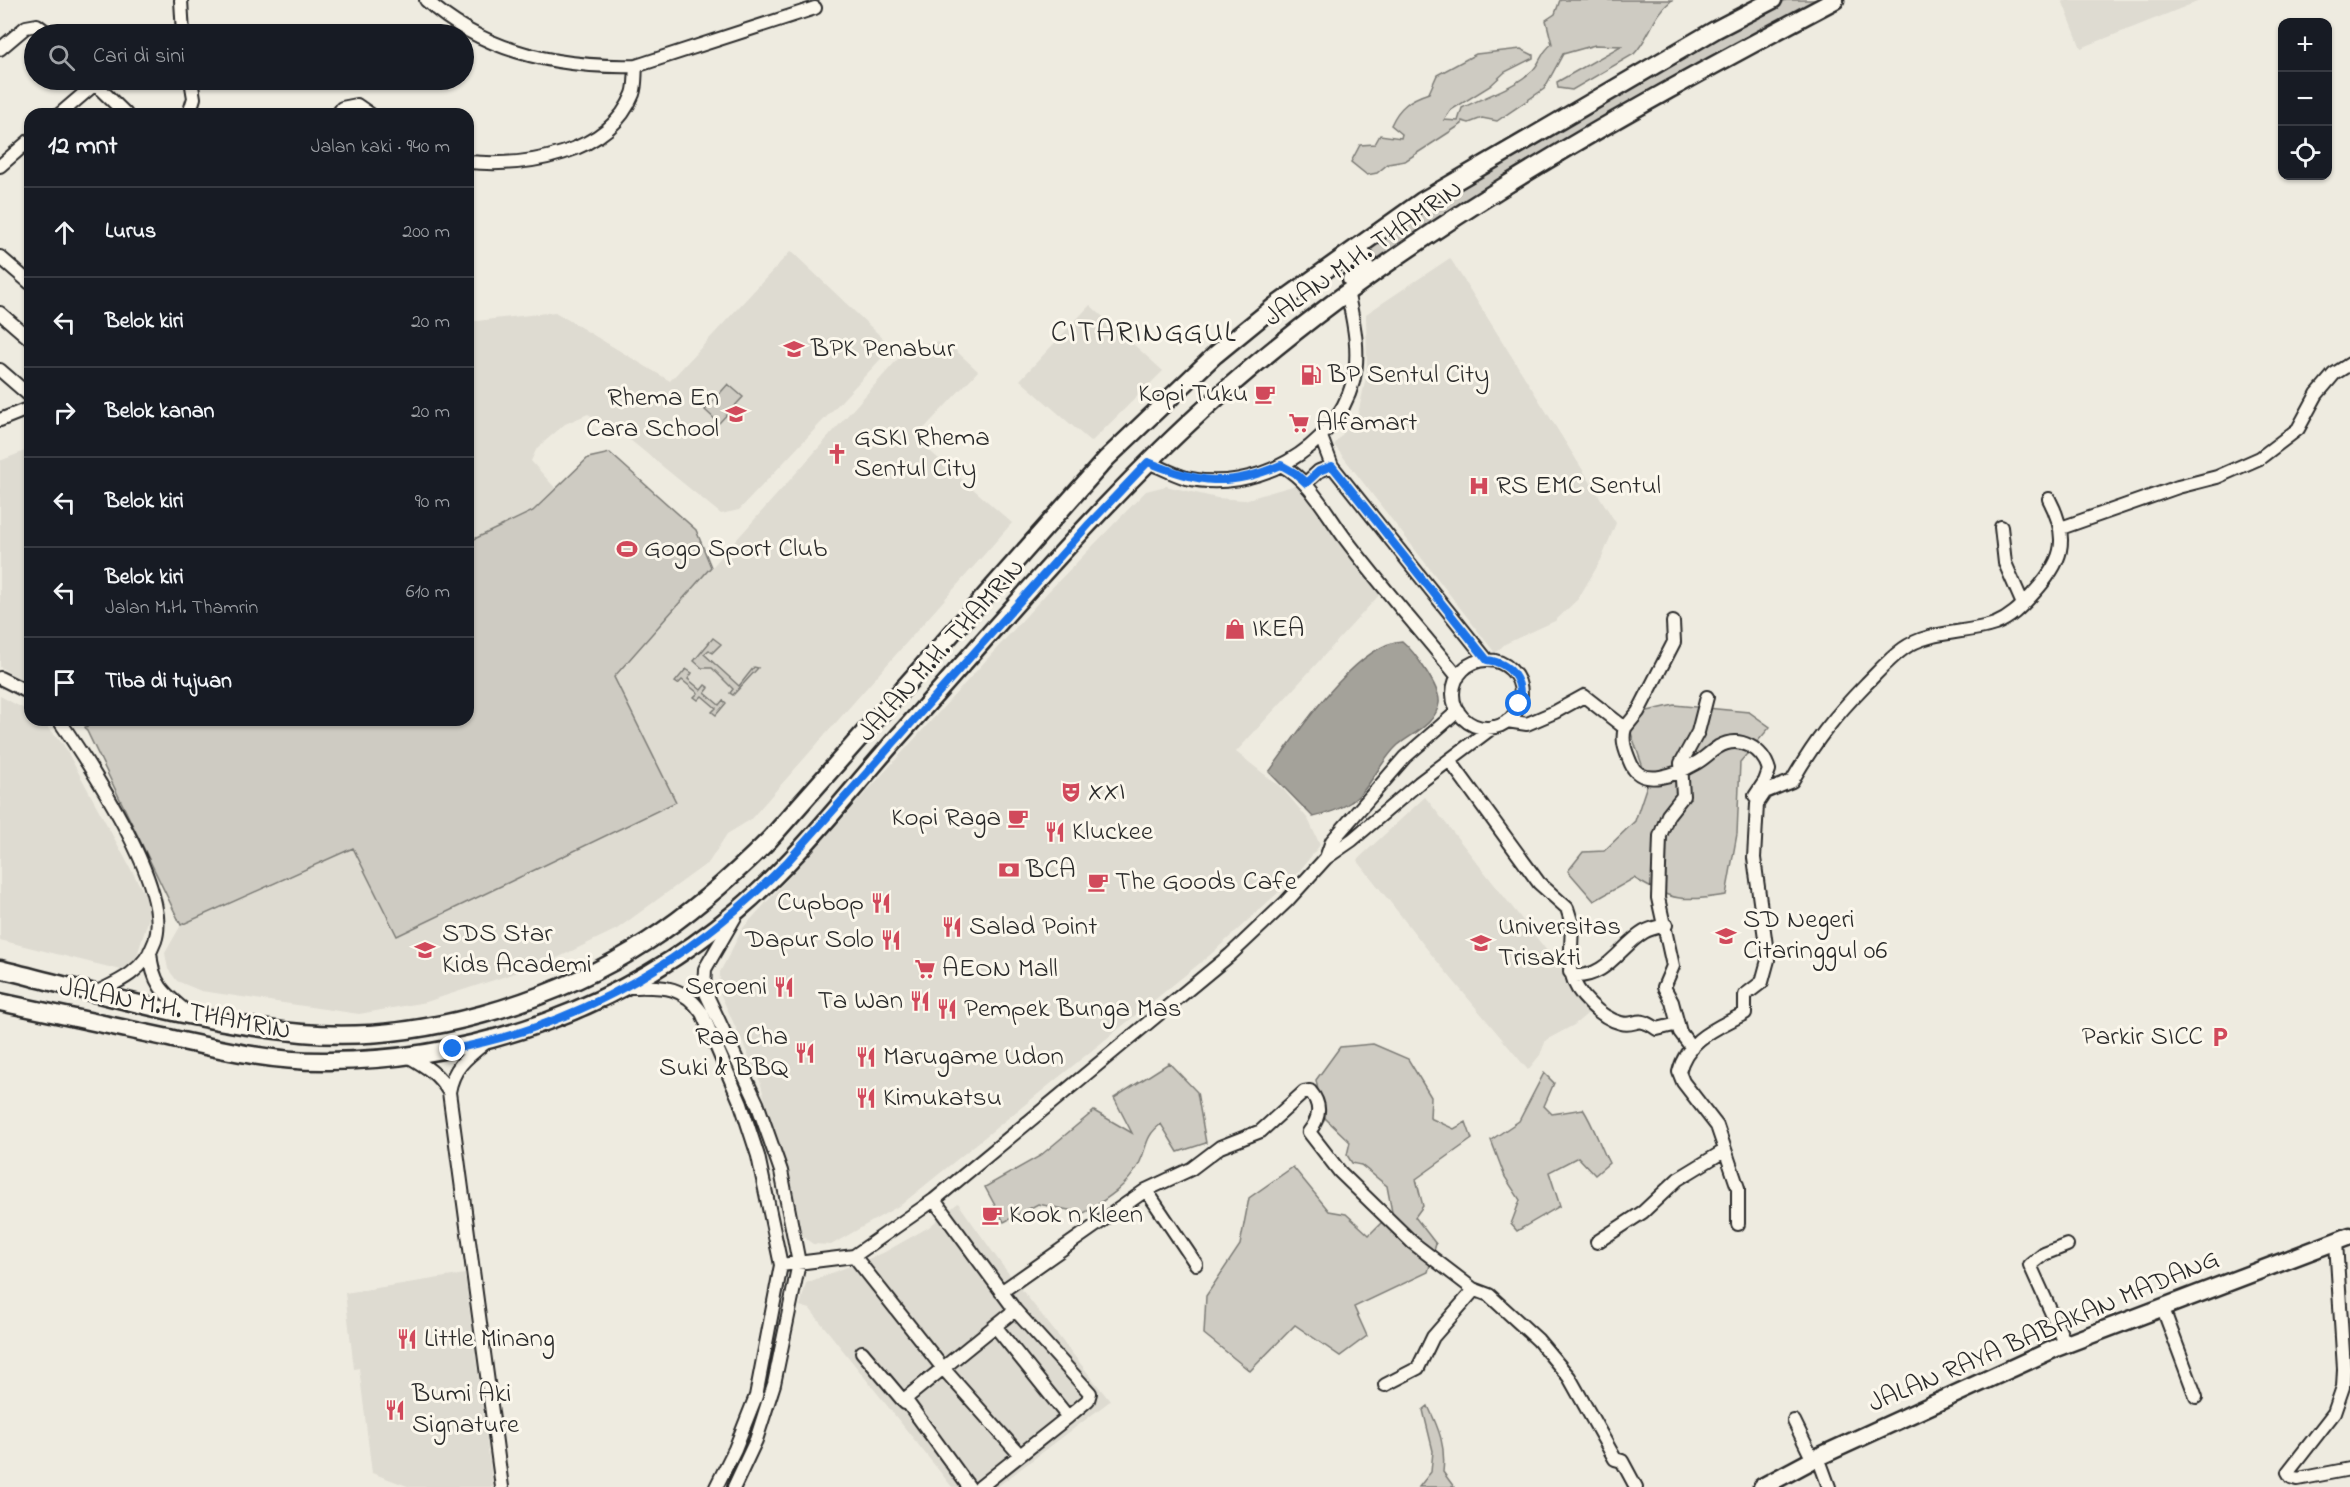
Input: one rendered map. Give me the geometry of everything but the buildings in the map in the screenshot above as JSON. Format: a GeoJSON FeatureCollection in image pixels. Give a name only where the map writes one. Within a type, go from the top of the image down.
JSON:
{"type":"FeatureCollection","features":[{"type":"Feature","properties":{"kind":"main road","name":"JALAN M.H. THAMRIN"},"geometry":{"type":"LineString","coordinates":[[0,969],[193,1016],[303,1033],[374,1035],[425,1028],[486,1013],[533,997],[613,962],[648,941],[711,896],[770,839],[1106,459],[1215,355],[1326,268],[1422,201],[1705,36],[1773,0]]}},
{"type":"Feature","properties":{"kind":"main road","name":"JALAN M.H. THAMRIN"},"geometry":{"type":"LineString","coordinates":[[0,1002],[264,1059],[331,1061],[406,1055],[485,1043],[542,1024],[626,987],[693,946],[741,908],[788,861],[1089,524],[1148,462],[1245,372],[1323,308],[1448,222],[1548,161],[1725,58],[1835,0]]}},
{"type":"Feature","properties":{"kind":"main road"},"geometry":{"type":"LineString","coordinates":[[1323,308],[1333,293],[1365,266],[1366,260],[1364,256],[1357,255],[1326,268]]}},
{"type":"Feature","properties":{"kind":"main road"},"geometry":{"type":"LineString","coordinates":[[671,925],[671,936],[677,944],[693,946]]}},
{"type":"Feature","properties":{"kind":"main road"},"geometry":{"type":"LineString","coordinates":[[648,941],[658,944],[664,954],[664,964]]}},
{"type":"Feature","properties":{"kind":"main road"},"geometry":{"type":"LineString","coordinates":[[374,1035],[375,1058]]}},
{"type":"Feature","properties":{"kind":"main road","name":"JALAN RAYA BABAKAN MADANG"},"geometry":{"type":"LineString","coordinates":[[1767,1486],[1815,1459],[2066,1345],[2162,1306],[2343,1239]]}},
{"type":"Feature","properties":{"kind":"street"},"geometry":{"type":"LineString","coordinates":[[181,0],[182,24]]}},
{"type":"Feature","properties":{"kind":"street"},"geometry":{"type":"LineString","coordinates":[[426,0],[458,24]]}},
{"type":"Feature","properties":{"kind":"street"},"geometry":{"type":"LineString","coordinates":[[474,33],[521,55],[573,63],[636,66],[815,8]]}},
{"type":"Feature","properties":{"kind":"street"},"geometry":{"type":"LineString","coordinates":[[0,49],[24,29]]}},
{"type":"Feature","properties":{"kind":"street"},"geometry":{"type":"LineString","coordinates":[[474,162],[492,164],[531,161],[600,136],[615,124],[627,107],[634,91],[636,66]]}},
{"type":"Feature","properties":{"kind":"street"},"geometry":{"type":"LineString","coordinates":[[66,108],[85,90]]}},
{"type":"Feature","properties":{"kind":"street"},"geometry":{"type":"LineString","coordinates":[[101,90],[120,108]]}},
{"type":"Feature","properties":{"kind":"street"},"geometry":{"type":"LineString","coordinates":[[191,108],[194,98],[193,90]]}},
{"type":"Feature","properties":{"kind":"street"},"geometry":{"type":"LineString","coordinates":[[342,108],[357,105],[361,108]]}},
{"type":"Feature","properties":{"kind":"street"},"geometry":{"type":"LineString","coordinates":[[0,166],[24,145]]}},
{"type":"Feature","properties":{"kind":"street"},"geometry":{"type":"LineString","coordinates":[[0,257],[24,279]]}},
{"type":"Feature","properties":{"kind":"street"},"geometry":{"type":"LineString","coordinates":[[1148,462],[1185,477],[1229,481],[1260,474],[1281,465],[1296,457],[1321,436],[1338,413],[1353,381],[1355,331],[1347,291]]}},
{"type":"Feature","properties":{"kind":"street"},"geometry":{"type":"LineString","coordinates":[[0,313],[24,334]]}},
{"type":"Feature","properties":{"kind":"street"},"geometry":{"type":"LineString","coordinates":[[2061,528],[2178,487],[2217,477],[2260,458],[2298,429],[2317,394],[2334,374],[2350,364]]}},
{"type":"Feature","properties":{"kind":"street"},"geometry":{"type":"LineString","coordinates":[[0,369],[24,391]]}},
{"type":"Feature","properties":{"kind":"street"},"geometry":{"type":"LineString","coordinates":[[0,420],[24,410]]}},
{"type":"Feature","properties":{"kind":"street"},"geometry":{"type":"LineString","coordinates":[[1321,436],[1332,466],[1487,660]]}},
{"type":"Feature","properties":{"kind":"street"},"geometry":{"type":"LineString","coordinates":[[1281,465],[1306,483],[1344,537],[1458,677]]}},
{"type":"Feature","properties":{"kind":"street"},"geometry":{"type":"LineString","coordinates":[[1306,483],[1319,471],[1332,466]]}},
{"type":"Feature","properties":{"kind":"street"},"geometry":{"type":"LineString","coordinates":[[1755,820],[1762,796],[1770,789],[1792,782],[1804,758],[1828,724],[1903,649],[1926,639],[1995,624],[2007,619],[2024,604],[2055,568],[2062,537],[2061,528],[2049,499]]}},
{"type":"Feature","properties":{"kind":"street"},"geometry":{"type":"LineString","coordinates":[[2001,527],[2005,563],[2024,604]]}},
{"type":"Feature","properties":{"kind":"street"},"geometry":{"type":"LineString","coordinates":[[1673,622],[1674,642],[1638,712],[1625,728],[1627,755],[1637,774],[1654,779],[1698,762],[1726,744],[1744,744],[1758,750],[1766,760],[1769,770],[1752,802],[1755,820],[1754,858],[1767,942],[1766,974],[1762,982],[1744,995],[1745,1013],[1709,1030],[1692,1048],[1682,1062],[1679,1072],[1683,1082],[1717,1126],[1738,1188],[1738,1224]]}},
{"type":"Feature","properties":{"kind":"street"},"geometry":{"type":"LineString","coordinates":[[781,1265],[854,1256],[934,1200],[1230,955],[1286,902],[1326,858],[1352,840],[1389,807],[1493,727],[1507,721],[1519,704],[1519,683],[1507,666],[1487,660],[1473,663],[1458,677],[1454,690],[1458,711],[1473,724],[1493,727]]}},
{"type":"Feature","properties":{"kind":"street"},"geometry":{"type":"LineString","coordinates":[[0,678],[24,690]]}},
{"type":"Feature","properties":{"kind":"street"},"geometry":{"type":"LineString","coordinates":[[1507,721],[1527,724],[1556,712],[1584,696],[1625,728]]}},
{"type":"Feature","properties":{"kind":"street"},"geometry":{"type":"LineString","coordinates":[[1692,1048],[1682,1036],[1672,1002],[1664,987],[1673,966],[1666,925],[1658,898],[1660,836],[1668,815],[1683,796],[1679,769],[1698,732],[1707,697]]}},
{"type":"Feature","properties":{"kind":"street"},"geometry":{"type":"LineString","coordinates":[[1326,858],[1332,841],[1398,765],[1458,711]]}},
{"type":"Feature","properties":{"kind":"street"},"geometry":{"type":"LineString","coordinates":[[63,726],[98,780],[146,870],[159,916],[155,940],[150,951],[127,978],[95,993]]}},
{"type":"Feature","properties":{"kind":"street"},"geometry":{"type":"LineString","coordinates":[[1450,761],[1539,883],[1567,908],[1572,924],[1572,975],[1580,994],[1592,1006],[1618,1022],[1636,1020],[1646,1022],[1657,1029],[1678,1024]]}},
{"type":"Feature","properties":{"kind":"street"},"geometry":{"type":"LineString","coordinates":[[734,1487],[756,1440],[774,1384],[799,1263],[780,1171],[751,1086],[704,989],[705,969],[711,955],[741,908]]}},
{"type":"Feature","properties":{"kind":"street"},"geometry":{"type":"LineString","coordinates":[[1572,975],[1582,976],[1606,965],[1641,933],[1666,925]]}},
{"type":"Feature","properties":{"kind":"street"},"geometry":{"type":"LineString","coordinates":[[150,951],[151,972],[159,987],[167,997],[193,1016]]}},
{"type":"Feature","properties":{"kind":"street"},"geometry":{"type":"LineString","coordinates":[[626,987],[666,987],[693,1000],[702,1013],[741,1104],[762,1176],[781,1265],[756,1396],[735,1449],[716,1487]]}},
{"type":"Feature","properties":{"kind":"street"},"geometry":{"type":"LineString","coordinates":[[485,1043],[462,1061],[452,1077],[449,1092],[502,1487]]}},
{"type":"Feature","properties":{"kind":"street"},"geometry":{"type":"LineString","coordinates":[[406,1055],[432,1069],[441,1078],[449,1092]]}},
{"type":"Feature","properties":{"kind":"street"},"geometry":{"type":"LineString","coordinates":[[1001,1292],[1146,1190],[1191,1169],[1220,1147],[1261,1131],[1304,1092],[1310,1091],[1319,1110],[1318,1121],[1309,1132],[1324,1154],[1413,1243],[1474,1290],[1488,1295],[1526,1328],[1569,1377],[1615,1459],[1622,1461],[1636,1487]]}},
{"type":"Feature","properties":{"kind":"street"},"geometry":{"type":"LineString","coordinates":[[1597,1242],[1643,1212],[1678,1179],[1724,1151]]}},
{"type":"Feature","properties":{"kind":"street"},"geometry":{"type":"LineString","coordinates":[[762,1176],[780,1171]]}},
{"type":"Feature","properties":{"kind":"street"},"geometry":{"type":"LineString","coordinates":[[1146,1190],[1196,1264]]}},
{"type":"Feature","properties":{"kind":"street"},"geometry":{"type":"LineString","coordinates":[[934,1200],[1015,1310],[1090,1393],[1088,1400],[980,1487]]}},
{"type":"Feature","properties":{"kind":"street"},"geometry":{"type":"LineString","coordinates":[[2343,1239],[2343,1387],[2334,1413],[2288,1472],[2291,1477],[2298,1479],[2350,1469]]}},
{"type":"Feature","properties":{"kind":"street"},"geometry":{"type":"LineString","coordinates":[[2066,1345],[2030,1265],[2044,1254],[2067,1245]]}},
{"type":"Feature","properties":{"kind":"street"},"geometry":{"type":"LineString","coordinates":[[854,1256],[942,1367],[1020,1455]]}},
{"type":"Feature","properties":{"kind":"street"},"geometry":{"type":"LineString","coordinates":[[1385,1385],[1418,1368],[1433,1337],[1474,1290]]}},
{"type":"Feature","properties":{"kind":"street"},"geometry":{"type":"LineString","coordinates":[[2162,1306],[2196,1397]]}},
{"type":"Feature","properties":{"kind":"street"},"geometry":{"type":"LineString","coordinates":[[905,1403],[907,1396],[1015,1310]]}},
{"type":"Feature","properties":{"kind":"street"},"geometry":{"type":"LineString","coordinates":[[995,1326],[1068,1417]]}},
{"type":"Feature","properties":{"kind":"street"},"geometry":{"type":"LineString","coordinates":[[862,1352],[905,1403],[969,1487]]}},
{"type":"Feature","properties":{"kind":"street"},"geometry":{"type":"LineString","coordinates":[[1794,1421],[1829,1487]]}},
{"type":"Feature","properties":{"kind":"shaded area"},"geometry":{"type":"Polygon","coordinates":[[[1560,0],[1672,0],[1660,12],[1634,54],[1572,90],[1558,88],[1557,82],[1621,46],[1595,45],[1563,54],[1544,89],[1497,121],[1482,118],[1469,123],[1462,121],[1462,124],[1405,161],[1388,164],[1377,173],[1367,175],[1351,162],[1360,145],[1375,144],[1380,135],[1401,138],[1402,134],[1391,125],[1402,109],[1416,98],[1429,93],[1437,75],[1476,54],[1521,49],[1533,55],[1533,58],[1505,72],[1490,86],[1451,110],[1444,120],[1458,121],[1462,108],[1525,77],[1536,67],[1552,44],[1546,20],[1555,14],[1560,0]]]}},
{"type":"Feature","properties":{"kind":"shaded area"},"geometry":{"type":"Polygon","coordinates":[[[1786,0],[1826,0],[1375,264],[1370,252],[1362,251],[1490,166],[1720,34],[1786,0]]]}},
{"type":"Feature","properties":{"kind":"shaded area"},"geometry":{"type":"Polygon","coordinates":[[[2062,0],[2202,0],[2081,48],[2062,0]]]}},
{"type":"Feature","properties":{"kind":"shaded area"},"geometry":{"type":"Polygon","coordinates":[[[791,251],[892,347],[739,510],[721,514],[624,435],[588,414],[565,424],[537,448],[531,461],[556,489],[533,511],[474,539],[474,321],[555,312],[670,381],[791,251]]]}},
{"type":"Feature","properties":{"kind":"shaded area","name":"RS EMC Sentul"},"geometry":{"type":"Polygon","coordinates":[[[1450,258],[1616,523],[1601,560],[1578,599],[1555,621],[1505,644],[1495,653],[1334,445],[1358,414],[1367,373],[1366,314],[1450,258]]]}},
{"type":"Feature","properties":{"kind":"shaded area"},"geometry":{"type":"Polygon","coordinates":[[[1090,305],[1163,371],[1091,442],[1020,380],[1090,305]]]}},
{"type":"Feature","properties":{"kind":"shaded area"},"geometry":{"type":"Polygon","coordinates":[[[937,342],[952,347],[978,371],[915,438],[1012,523],[750,820],[727,834],[709,862],[617,929],[549,962],[426,1002],[359,1014],[201,991],[177,981],[168,969],[165,953],[181,925],[353,848],[398,936],[676,802],[614,677],[905,351],[920,344],[937,342]]]}},
{"type":"Feature","properties":{"kind":"shaded area"},"geometry":{"type":"Polygon","coordinates":[[[728,384],[743,397],[719,423],[705,410],[728,384]]]}},
{"type":"Feature","properties":{"kind":"shaded area"},"geometry":{"type":"Polygon","coordinates":[[[24,451],[24,681],[0,667],[0,461],[24,451]]]}},
{"type":"Feature","properties":{"kind":"shaded area"},"geometry":{"type":"Polygon","coordinates":[[[610,453],[696,530],[711,567],[614,677],[676,802],[397,936],[353,848],[181,925],[85,727],[474,726],[474,539],[533,511],[588,458],[610,453]]]}},
{"type":"Feature","properties":{"kind":"shaded area"},"geometry":{"type":"Polygon","coordinates":[[[1296,485],[1381,593],[1236,752],[1283,789],[1308,819],[1320,845],[1293,879],[1210,955],[902,1204],[831,1245],[813,1244],[803,1237],[795,1219],[760,1081],[719,991],[720,972],[743,928],[1046,594],[1146,491],[1166,486],[1217,498],[1244,500],[1296,485]]]}},
{"type":"Feature","properties":{"kind":"shaded area"},"geometry":{"type":"Polygon","coordinates":[[[713,638],[721,644],[712,653],[709,650],[704,654],[739,686],[754,667],[758,668],[733,695],[730,693],[733,689],[712,668],[702,668],[694,661],[713,638]]]}},
{"type":"Feature","properties":{"kind":"shaded area"},"geometry":{"type":"Polygon","coordinates":[[[1402,641],[1413,652],[1436,688],[1439,703],[1437,710],[1429,722],[1392,751],[1357,797],[1346,805],[1313,817],[1269,772],[1310,716],[1346,675],[1365,658],[1384,646],[1402,641]]]}},
{"type":"Feature","properties":{"kind":"shaded area"},"geometry":{"type":"Polygon","coordinates":[[[686,669],[692,673],[688,679],[701,690],[705,685],[709,688],[705,693],[719,705],[723,700],[726,703],[716,715],[712,712],[716,708],[702,696],[698,700],[694,697],[698,693],[682,680],[678,684],[675,682],[686,669]]]}},
{"type":"Feature","properties":{"kind":"shaded area"},"geometry":{"type":"Polygon","coordinates":[[[0,696],[24,709],[24,726],[46,726],[63,744],[152,908],[135,962],[121,970],[0,940],[0,696]]]}},
{"type":"Feature","properties":{"kind":"shaded area"},"geometry":{"type":"Polygon","coordinates":[[[1674,705],[1749,712],[1770,727],[1740,762],[1737,834],[1726,895],[1699,899],[1678,898],[1658,891],[1634,878],[1594,901],[1568,871],[1583,852],[1604,851],[1635,821],[1648,782],[1630,730],[1639,713],[1674,705]]]}},
{"type":"Feature","properties":{"kind":"shaded area","name":"Universitas Trisakti"},"geometry":{"type":"Polygon","coordinates":[[[1425,797],[1593,1009],[1574,1025],[1546,1040],[1540,1055],[1528,1070],[1431,954],[1357,860],[1425,797]]]}},
{"type":"Feature","properties":{"kind":"shaded area"},"geometry":{"type":"Polygon","coordinates":[[[1373,1044],[1408,1059],[1431,1097],[1430,1118],[1454,1129],[1466,1122],[1472,1139],[1416,1179],[1423,1206],[1415,1217],[1436,1244],[1428,1272],[1354,1307],[1367,1336],[1340,1356],[1295,1325],[1250,1371],[1204,1334],[1206,1296],[1240,1245],[1249,1198],[1293,1167],[1329,1211],[1346,1214],[1369,1235],[1392,1212],[1387,1186],[1361,1165],[1352,1163],[1347,1155],[1350,1142],[1323,1116],[1316,1080],[1340,1047],[1373,1044]]]}},
{"type":"Feature","properties":{"kind":"shaded area"},"geometry":{"type":"Polygon","coordinates":[[[1169,1063],[1197,1092],[1206,1143],[1178,1152],[1161,1124],[1149,1138],[1139,1164],[1128,1180],[1115,1192],[1084,1213],[1038,1204],[1004,1222],[985,1187],[1040,1156],[1094,1111],[1132,1133],[1114,1098],[1169,1063]]]}},
{"type":"Feature","properties":{"kind":"shaded area"},"geometry":{"type":"Polygon","coordinates":[[[1544,1073],[1554,1083],[1544,1106],[1552,1114],[1583,1109],[1609,1163],[1595,1175],[1578,1157],[1549,1172],[1560,1206],[1517,1231],[1511,1224],[1520,1200],[1505,1177],[1491,1140],[1519,1121],[1544,1073]]]}},
{"type":"Feature","properties":{"kind":"shaded area"},"geometry":{"type":"Polygon","coordinates":[[[958,1203],[1002,1265],[1110,1401],[997,1487],[952,1487],[810,1309],[800,1306],[806,1283],[883,1253],[929,1227],[958,1203]]]}},
{"type":"Feature","properties":{"kind":"shaded area"},"geometry":{"type":"Polygon","coordinates":[[[465,1274],[493,1487],[410,1487],[372,1473],[359,1368],[354,1369],[345,1293],[465,1274]]]}},
{"type":"Feature","properties":{"kind":"shaded area"},"geometry":{"type":"Polygon","coordinates":[[[1428,1406],[1441,1438],[1443,1472],[1454,1487],[1419,1487],[1431,1472],[1433,1451],[1423,1410],[1428,1406]]]}},
{"type":"Feature","properties":{"kind":"place","name":"BPK Penabur"},"geometry":{"type":"Point","coordinates":[794,349]}},
{"type":"Feature","properties":{"kind":"place","name":"BP Sentul City"},"geometry":{"type":"Point","coordinates":[1311,375]}},
{"type":"Feature","properties":{"kind":"place","name":"Kopi Tuku"},"geometry":{"type":"Point","coordinates":[1265,394]}},
{"type":"Feature","properties":{"kind":"place","name":"Rhema En Cara School"},"geometry":{"type":"Point","coordinates":[736,414]}},
{"type":"Feature","properties":{"kind":"place","name":"Alfamart"},"geometry":{"type":"Point","coordinates":[1299,423]}},
{"type":"Feature","properties":{"kind":"place","name":"GSKI Rhema Sentul City"},"geometry":{"type":"Point","coordinates":[837,454]}},
{"type":"Feature","properties":{"kind":"place","name":"RS EMC Sentul"},"geometry":{"type":"Point","coordinates":[1479,486]}},
{"type":"Feature","properties":{"kind":"place","name":"Gogo Sport Club"},"geometry":{"type":"Point","coordinates":[627,549]}},
{"type":"Feature","properties":{"kind":"place","name":"IKEA"},"geometry":{"type":"Point","coordinates":[1235,629]}},
{"type":"Feature","properties":{"kind":"place","name":"XXI"},"geometry":{"type":"Point","coordinates":[1071,792]}},
{"type":"Feature","properties":{"kind":"place","name":"Kopi Raga"},"geometry":{"type":"Point","coordinates":[1018,818]}},
{"type":"Feature","properties":{"kind":"place","name":"Kluckee"},"geometry":{"type":"Point","coordinates":[1055,832]}},
{"type":"Feature","properties":{"kind":"place","name":"BCA"},"geometry":{"type":"Point","coordinates":[1009,870]}},
{"type":"Feature","properties":{"kind":"place","name":"The Goods Cafe"},"geometry":{"type":"Point","coordinates":[1098,882]}},
{"type":"Feature","properties":{"kind":"place","name":"Cupbop"},"geometry":{"type":"Point","coordinates":[881,903]}},
{"type":"Feature","properties":{"kind":"place","name":"Salad Point"},"geometry":{"type":"Point","coordinates":[952,927]}},
{"type":"Feature","properties":{"kind":"place","name":"SD Negeri Citaringgul 06"},"geometry":{"type":"Point","coordinates":[1726,936]}},
{"type":"Feature","properties":{"kind":"place","name":"Dapur Solo"},"geometry":{"type":"Point","coordinates":[891,940]}},
{"type":"Feature","properties":{"kind":"place","name":"Universitas Trisakti"},"geometry":{"type":"Point","coordinates":[1481,943]}},
{"type":"Feature","properties":{"kind":"place","name":"SDS Star Kids Academi"},"geometry":{"type":"Point","coordinates":[425,950]}},
{"type":"Feature","properties":{"kind":"place","name":"AEON Mall"},"geometry":{"type":"Point","coordinates":[925,969]}},
{"type":"Feature","properties":{"kind":"place","name":"Seroeni"},"geometry":{"type":"Point","coordinates":[784,987]}},
{"type":"Feature","properties":{"kind":"place","name":"Ta Wan"},"geometry":{"type":"Point","coordinates":[920,1001]}},
{"type":"Feature","properties":{"kind":"place","name":"Pempek Bunga Mas"},"geometry":{"type":"Point","coordinates":[947,1009]}},
{"type":"Feature","properties":{"kind":"place","name":"Parkir SICC"},"geometry":{"type":"Point","coordinates":[2220,1037]}},
{"type":"Feature","properties":{"kind":"place","name":"Raa Cha Suki & BBQ"},"geometry":{"type":"Point","coordinates":[805,1053]}},
{"type":"Feature","properties":{"kind":"place","name":"Marugame Udon"},"geometry":{"type":"Point","coordinates":[866,1057]}},
{"type":"Feature","properties":{"kind":"place","name":"Kimukatsu"},"geometry":{"type":"Point","coordinates":[866,1098]}},
{"type":"Feature","properties":{"kind":"place","name":"Kook n Kleen"},"geometry":{"type":"Point","coordinates":[992,1215]}},
{"type":"Feature","properties":{"kind":"place","name":"Little Minang"},"geometry":{"type":"Point","coordinates":[407,1339]}},
{"type":"Feature","properties":{"kind":"place","name":"Bumi Aki Signature"},"geometry":{"type":"Point","coordinates":[395,1410]}},
{"type":"Feature","properties":{"kind":"district","name":"CITARINGGUL"},"geometry":{"type":"Point","coordinates":[1144,334]}},
{"type":"Feature","properties":{"kind":"route"},"geometry":{"type":"LineString","coordinates":[[453,1049],[516,1034],[589,1005],[626,987],[693,946],[741,908],[788,861],[1089,524],[1148,462],[1185,477],[1229,481],[1260,474],[1281,465],[1306,483],[1314,474],[1332,466],[1487,660],[1501,663],[1512,671],[1521,690],[1519,704]]}}]}
